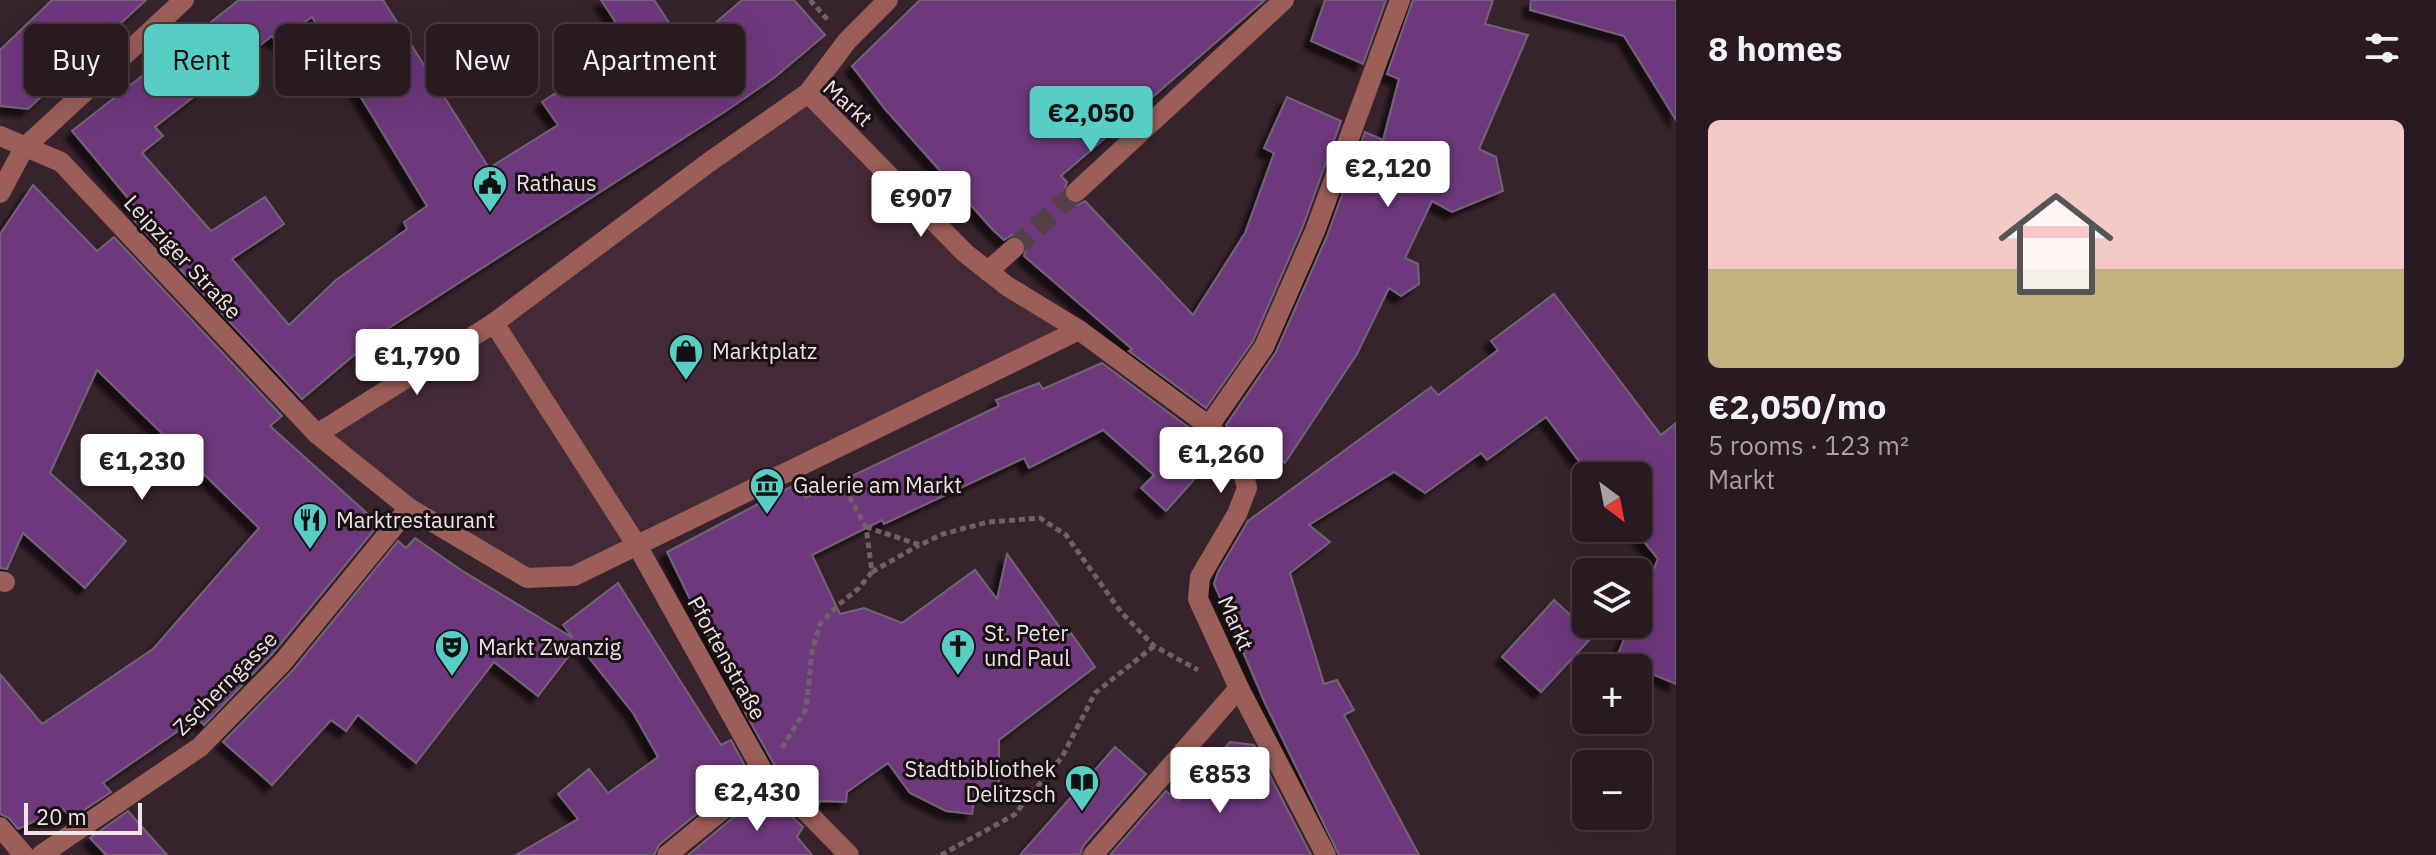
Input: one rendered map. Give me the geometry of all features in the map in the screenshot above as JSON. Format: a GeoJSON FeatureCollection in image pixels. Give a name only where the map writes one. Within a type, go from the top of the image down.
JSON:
{"type":"FeatureCollection","features":[{"type":"Feature","properties":{"kind":"street"},"geometry":{"type":"LineString","coordinates":[[0,193],[24,148],[184,0]]}},
{"type":"Feature","properties":{"kind":"street"},"geometry":{"type":"LineString","coordinates":[[808,93],[847,41],[888,0]]}},
{"type":"Feature","properties":{"kind":"street"},"geometry":{"type":"LineString","coordinates":[[1076,192],[1284,0]]}},
{"type":"Feature","properties":{"kind":"street"},"geometry":{"type":"LineString","coordinates":[[1209,426],[1264,347],[1315,231],[1400,0]]}},
{"type":"Feature","properties":{"kind":"street","name":"Markt"},"geometry":{"type":"LineString","coordinates":[[317,434],[494,323],[708,163],[808,93],[965,253],[1007,286],[1079,330],[1209,426],[1240,460],[1247,488],[1237,514],[1200,577],[1198,599],[1239,688],[1326,855]]}},
{"type":"Feature","properties":{"kind":"street","name":"Leipziger Straße"},"geometry":{"type":"LineString","coordinates":[[0,136],[61,162],[317,434]]}},
{"type":"Feature","properties":{"kind":"street"},"geometry":{"type":"LineString","coordinates":[[988,271],[1014,248]]}},
{"type":"Feature","properties":{"kind":"street"},"geometry":{"type":"LineString","coordinates":[[494,323],[638,547]]}},
{"type":"Feature","properties":{"kind":"street"},"geometry":{"type":"LineString","coordinates":[[317,434],[409,508],[527,578],[574,576],[1079,330]]}},
{"type":"Feature","properties":{"kind":"street","name":"Zscherngasse"},"geometry":{"type":"LineString","coordinates":[[41,855],[200,747],[283,662],[409,508]]}},
{"type":"Feature","properties":{"kind":"street","name":"Pfortenstraße"},"geometry":{"type":"LineString","coordinates":[[638,547],[765,775],[784,789],[849,855]]}},
{"type":"Feature","properties":{"kind":"street"},"geometry":{"type":"LineString","coordinates":[[1093,855],[1239,688]]}},
{"type":"Feature","properties":{"kind":"street"},"geometry":{"type":"LineString","coordinates":[[667,855],[765,775]]}},
{"type":"Feature","properties":{"kind":"street"},"geometry":{"type":"LineString","coordinates":[[0,827],[24,855]]}},
{"type":"Feature","properties":{"kind":"path"},"geometry":{"type":"LineString","coordinates":[[826,454],[866,527],[872,572]]}},
{"type":"Feature","properties":{"kind":"path"},"geometry":{"type":"LineString","coordinates":[[765,775],[806,709],[812,651],[820,624],[872,572],[943,534],[988,522],[1040,518],[1066,535],[1121,612],[1154,646],[1239,688]]}},
{"type":"Feature","properties":{"kind":"path"},"geometry":{"type":"LineString","coordinates":[[866,527],[920,545]]}},
{"type":"Feature","properties":{"kind":"path"},"geometry":{"type":"LineString","coordinates":[[941,855],[1014,815],[1062,757],[1095,693],[1154,646]]}},
{"type":"Feature","properties":{"kind":"shaded area","name":"Marktplatz"},"geometry":{"type":"Polygon","coordinates":[[[808,93],[965,253],[1079,330],[574,576],[527,578],[317,434],[808,93]]]}},
{"type":"Feature","properties":{"kind":"building"},"geometry":{"type":"Polygon","coordinates":[[[52,0],[146,0],[120,24],[27,24],[52,0]]]}},
{"type":"Feature","properties":{"kind":"building"},"geometry":{"type":"Polygon","coordinates":[[[239,0],[383,0],[398,24],[316,24],[312,17],[302,24],[275,24],[275,40],[272,36],[259,46],[259,24],[208,24],[239,0]]]}},
{"type":"Feature","properties":{"kind":"building"},"geometry":{"type":"Polygon","coordinates":[[[601,0],[654,0],[670,24],[617,24],[601,0]]]}},
{"type":"Feature","properties":{"kind":"building"},"geometry":{"type":"Polygon","coordinates":[[[742,0],[794,0],[825,35],[774,78],[726,111],[378,335],[302,399],[135,221],[142,215],[72,131],[117,96],[128,96],[128,87],[144,75],[144,96],[195,96],[155,127],[163,136],[142,153],[211,231],[265,197],[284,224],[232,259],[289,325],[336,280],[407,229],[404,222],[427,206],[360,96],[410,96],[410,43],[426,68],[426,96],[444,96],[489,168],[558,125],[542,102],[554,94],[745,96],[745,24],[714,24],[742,0]]]}},
{"type":"Feature","properties":{"kind":"building"},"geometry":{"type":"Polygon","coordinates":[[[920,0],[1265,0],[1061,176],[1067,182],[1063,194],[1067,201],[1078,205],[1085,201],[1193,315],[1245,233],[1274,153],[1264,148],[1287,97],[1341,121],[1303,226],[1253,341],[1206,408],[1129,351],[1132,349],[1024,256],[1027,246],[1023,239],[1012,235],[1004,240],[993,230],[885,109],[852,66],[920,0]]]}},
{"type":"Feature","properties":{"kind":"building"},"geometry":{"type":"Polygon","coordinates":[[[1325,0],[1386,0],[1363,64],[1311,41],[1325,0]]]}},
{"type":"Feature","properties":{"kind":"building"},"geometry":{"type":"Polygon","coordinates":[[[1413,0],[1493,0],[1485,24],[1528,35],[1479,149],[1496,157],[1503,191],[1452,212],[1432,201],[1405,258],[1418,264],[1419,284],[1401,296],[1389,288],[1357,354],[1285,463],[1234,435],[1226,425],[1276,352],[1327,236],[1365,132],[1383,140],[1399,79],[1387,74],[1413,0]]]}},
{"type":"Feature","properties":{"kind":"building"},"geometry":{"type":"Polygon","coordinates":[[[1531,0],[1676,0],[1676,120],[1624,36],[1530,10],[1531,0]]]}},
{"type":"Feature","properties":{"kind":"building"},"geometry":{"type":"Polygon","coordinates":[[[24,27],[24,96],[42,96],[28,109],[0,106],[0,50],[24,27]]]}},
{"type":"Feature","properties":{"kind":"building"},"geometry":{"type":"Polygon","coordinates":[[[33,185],[97,251],[114,237],[282,416],[270,426],[379,524],[273,653],[204,725],[197,718],[103,783],[111,792],[72,818],[62,808],[18,829],[9,818],[0,814],[0,674],[42,724],[153,649],[259,528],[97,370],[50,473],[126,541],[85,588],[23,533],[7,569],[0,568],[0,234],[33,185]]]}},
{"type":"Feature","properties":{"kind":"building"},"geometry":{"type":"Polygon","coordinates":[[[1554,294],[1661,435],[1676,423],[1676,684],[1652,674],[1652,654],[1618,654],[1624,638],[1652,638],[1652,573],[1658,559],[1644,542],[1652,542],[1652,462],[1580,462],[1546,417],[1487,460],[1481,453],[1425,493],[1394,472],[1309,525],[1330,542],[1290,573],[1324,684],[1337,680],[1354,710],[1344,715],[1419,855],[1339,855],[1264,701],[1214,584],[1248,521],[1431,387],[1438,395],[1498,350],[1491,341],[1554,294]]]}},
{"type":"Feature","properties":{"kind":"building"},"geometry":{"type":"Polygon","coordinates":[[[1102,363],[1200,436],[1217,454],[1166,511],[1141,488],[1154,475],[1103,430],[1029,468],[1024,458],[884,524],[882,520],[812,555],[840,614],[864,608],[902,623],[975,570],[997,599],[1007,554],[1066,636],[1071,633],[1095,667],[999,740],[999,798],[976,788],[972,814],[946,811],[910,793],[888,763],[847,792],[846,802],[820,801],[818,805],[775,766],[747,716],[667,552],[798,483],[806,498],[999,406],[996,400],[1039,383],[1043,389],[1102,363]]]}},
{"type":"Feature","properties":{"kind":"building"},"geometry":{"type":"Polygon","coordinates":[[[415,538],[461,570],[573,638],[563,625],[618,583],[721,745],[731,740],[748,772],[659,845],[654,855],[516,855],[578,819],[558,794],[589,769],[608,793],[658,757],[633,713],[578,644],[538,696],[494,662],[416,763],[358,715],[346,731],[331,720],[272,785],[223,742],[293,670],[398,541],[406,548],[415,538]]]}},
{"type":"Feature","properties":{"kind":"building"},"geometry":{"type":"Polygon","coordinates":[[[1554,600],[1572,617],[1572,638],[1591,638],[1576,654],[1572,654],[1572,659],[1541,692],[1502,657],[1554,600]]]}},
{"type":"Feature","properties":{"kind":"building"},"geometry":{"type":"Polygon","coordinates":[[[1230,742],[1254,745],[1311,855],[1110,855],[1166,791],[1178,801],[1230,742]]]}},
{"type":"Feature","properties":{"kind":"building","name":"Stadtbibliothek Delitzsch"},"geometry":{"type":"Polygon","coordinates":[[[1115,747],[1146,774],[1083,846],[1080,855],[1020,855],[1115,747]]]}},
{"type":"Feature","properties":{"kind":"building"},"geometry":{"type":"Polygon","coordinates":[[[765,791],[803,827],[797,837],[812,855],[688,855],[765,791]]]}},
{"type":"Feature","properties":{"kind":"building"},"geometry":{"type":"Polygon","coordinates":[[[128,811],[167,855],[106,855],[90,838],[128,811]]]}},
{"type":"Feature","properties":{"kind":"tunnel"},"geometry":{"type":"LineString","coordinates":[[1014,248],[1076,192]]}},
{"type":"Feature","properties":{"kind":"place","name":"Rathaus"},"geometry":{"type":"Point","coordinates":[490,214]}},
{"type":"Feature","properties":{"kind":"place","name":"Marktplatz"},"geometry":{"type":"Point","coordinates":[686,382]}},
{"type":"Feature","properties":{"kind":"place","name":"Galerie am Markt"},"geometry":{"type":"Point","coordinates":[767,516]}},
{"type":"Feature","properties":{"kind":"place","name":"Marktrestaurant"},"geometry":{"type":"Point","coordinates":[310,551]}},
{"type":"Feature","properties":{"kind":"place","name":"St. Peter und Paul"},"geometry":{"type":"Point","coordinates":[958,677]}},
{"type":"Feature","properties":{"kind":"place","name":"Markt Zwanzig"},"geometry":{"type":"Point","coordinates":[452,678]}},
{"type":"Feature","properties":{"kind":"place","name":"Stadtbibliothek Delitzsch"},"geometry":{"type":"Point","coordinates":[1082,813]}}]}
